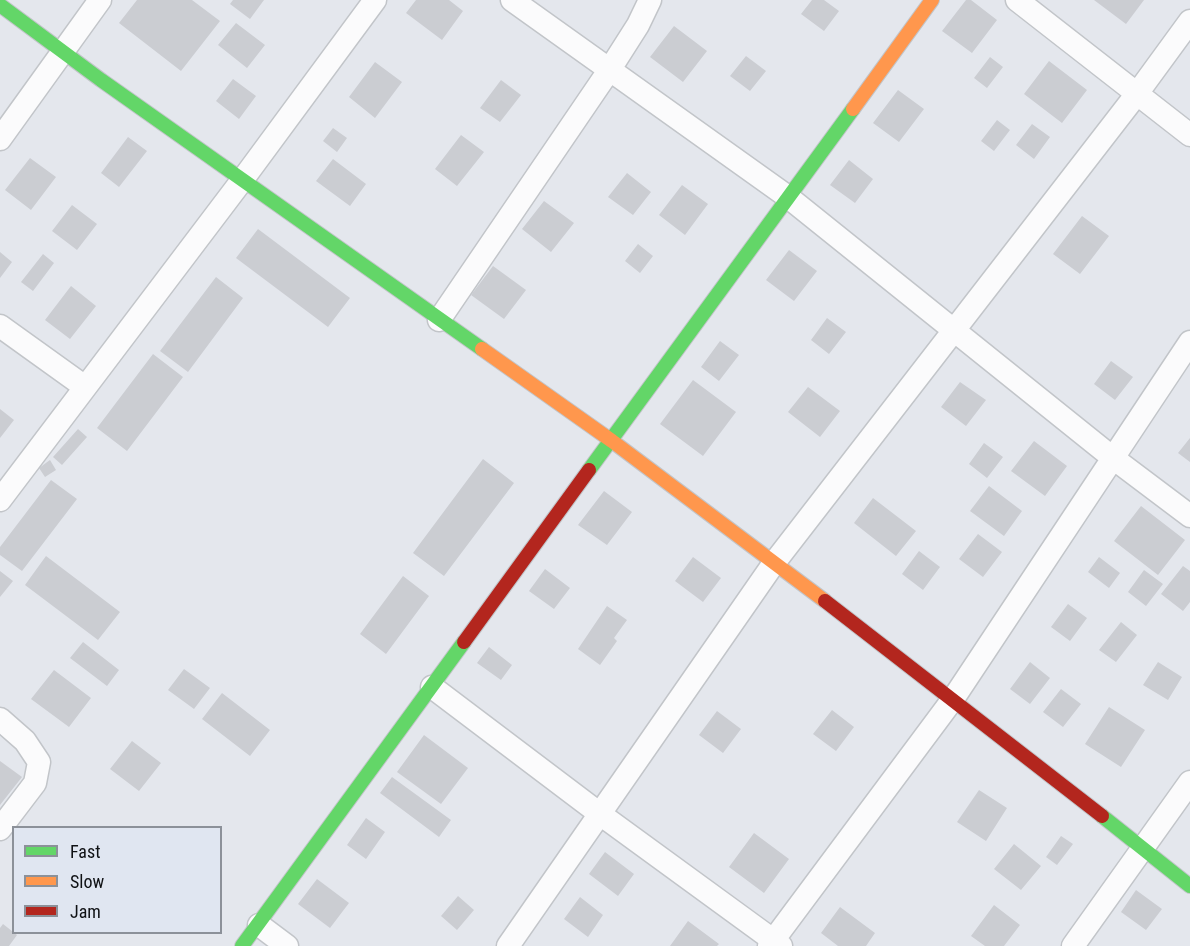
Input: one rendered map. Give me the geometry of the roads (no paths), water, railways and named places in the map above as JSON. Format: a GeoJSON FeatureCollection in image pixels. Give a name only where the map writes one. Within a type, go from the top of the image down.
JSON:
{"type":"FeatureCollection","features":[{"type":"Feature","properties":{"kind":"street"},"geometry":{"type":"LineString","coordinates":[[0,139],[100,0]]}},
{"type":"Feature","properties":{"kind":"street"},"geometry":{"type":"LineString","coordinates":[[0,500],[243,179],[375,0]]}},
{"type":"Feature","properties":{"kind":"street"},"geometry":{"type":"LineString","coordinates":[[513,0],[788,197],[1113,458],[1190,516]]}},
{"type":"Feature","properties":{"kind":"street"},"geometry":{"type":"LineString","coordinates":[[439,320],[610,69],[638,25],[650,0]]}},
{"type":"Feature","properties":{"kind":"street"},"geometry":{"type":"LineString","coordinates":[[242,946],[932,0]]}},
{"type":"Feature","properties":{"kind":"street"},"geometry":{"type":"LineString","coordinates":[[1017,0],[1190,135]]}},
{"type":"Feature","properties":{"kind":"street"},"geometry":{"type":"LineString","coordinates":[[0,5],[439,320],[612,441],[879,641],[1190,886]]}},
{"type":"Feature","properties":{"kind":"street"},"geometry":{"type":"LineString","coordinates":[[508,946],[774,563],[1136,95],[1190,21]]}},
{"type":"Feature","properties":{"kind":"street"},"geometry":{"type":"LineString","coordinates":[[0,326],[85,387]]}},
{"type":"Feature","properties":{"kind":"street"},"geometry":{"type":"LineString","coordinates":[[432,687],[774,944],[953,699],[1190,342]]}},
{"type":"Feature","properties":{"kind":"street"},"geometry":{"type":"LineString","coordinates":[[0,719],[25,741],[39,762],[35,783],[0,829]]}},
{"type":"Feature","properties":{"kind":"street"},"geometry":{"type":"LineString","coordinates":[[1072,946],[1190,782]]}},
{"type":"Feature","properties":{"kind":"street"},"geometry":{"type":"LineString","coordinates":[[259,925],[287,946]]}}]}
